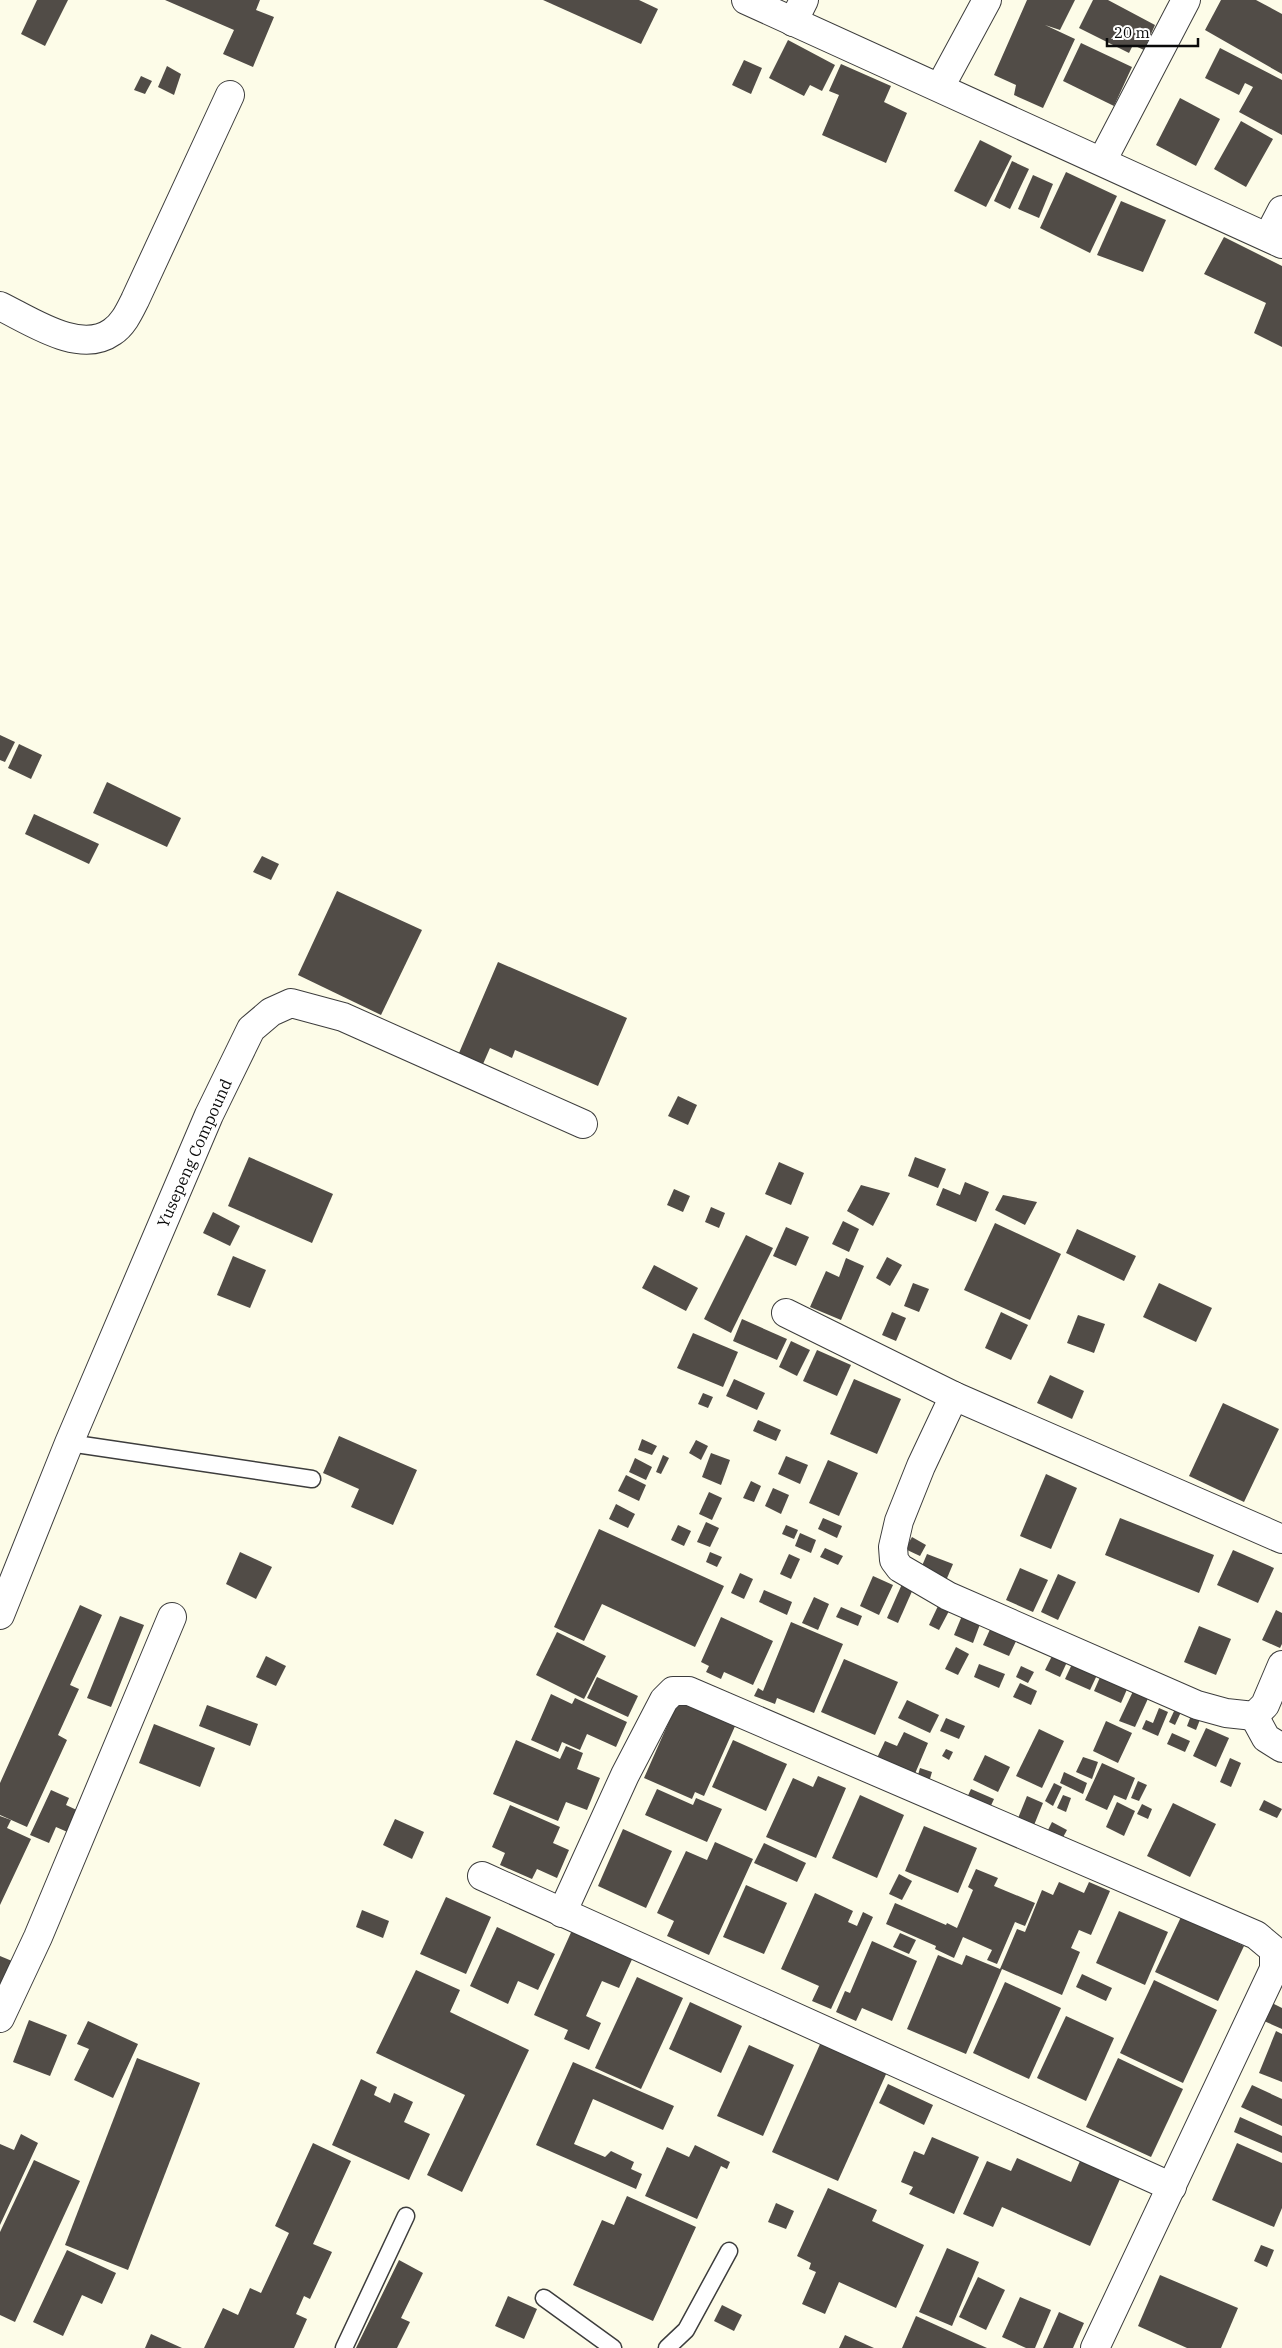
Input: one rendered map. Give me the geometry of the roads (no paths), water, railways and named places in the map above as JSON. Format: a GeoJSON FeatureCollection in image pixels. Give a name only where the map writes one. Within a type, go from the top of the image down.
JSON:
{"type":"FeatureCollection","features":[{"type":"Feature","properties":{"kind":"street"},"geometry":{"type":"LineString","coordinates":[[746,0],[798,11],[940,86],[1275,240],[1282,210]]}},
{"type":"Feature","properties":{"kind":"street"},"geometry":{"type":"LineString","coordinates":[[940,86],[987,0]]}},
{"type":"Feature","properties":{"kind":"street"},"geometry":{"type":"LineString","coordinates":[[1102,161],[1186,0]]}},
{"type":"Feature","properties":{"kind":"street"},"geometry":{"type":"LineString","coordinates":[[0,306],[72,340],[87,341],[100,339],[113,332],[123,321],[135,300],[230,95]]}},
{"type":"Feature","properties":{"kind":"street","name":"Yusepeng Compound"},"geometry":{"type":"LineString","coordinates":[[0,1614],[68,1443],[209,1115],[251,1029],[271,1012],[291,1003],[343,1017],[582,1124]]}},
{"type":"Feature","properties":{"kind":"street"},"geometry":{"type":"LineString","coordinates":[[786,1313],[954,1396],[1282,1539]]}},
{"type":"Feature","properties":{"kind":"street"},"geometry":{"type":"LineString","coordinates":[[954,1396],[921,1466],[899,1521],[893,1547],[894,1560],[900,1568],[948,1596],[1197,1705],[1226,1713],[1254,1716]]}},
{"type":"Feature","properties":{"kind":"street"},"geometry":{"type":"LineString","coordinates":[[0,2018],[38,1937],[172,1617]]}},
{"type":"Feature","properties":{"kind":"street"},"geometry":{"type":"LineString","coordinates":[[1254,1716],[1265,1705],[1282,1665]]}},
{"type":"Feature","properties":{"kind":"street"},"geometry":{"type":"LineString","coordinates":[[562,1913],[648,1729],[664,1700],[673,1691],[689,1691],[1256,1935],[1274,1950],[1274,1969],[1095,2348]]}},
{"type":"Feature","properties":{"kind":"street"},"geometry":{"type":"LineString","coordinates":[[1254,1716],[1266,1738],[1282,1748]]}},
{"type":"Feature","properties":{"kind":"street"},"geometry":{"type":"LineString","coordinates":[[482,1876],[1172,2186]]}},
{"type":"Feature","properties":{"kind":"lane"},"geometry":{"type":"LineString","coordinates":[[68,1443],[312,1479]]}},
{"type":"Feature","properties":{"kind":"lane"},"geometry":{"type":"LineString","coordinates":[[344,2348],[406,2216]]}},
{"type":"Feature","properties":{"kind":"lane"},"geometry":{"type":"LineString","coordinates":[[667,2348],[686,2330],[729,2251]]}},
{"type":"Feature","properties":{"kind":"lane"},"geometry":{"type":"LineString","coordinates":[[544,2298],[613,2348]]}}]}
